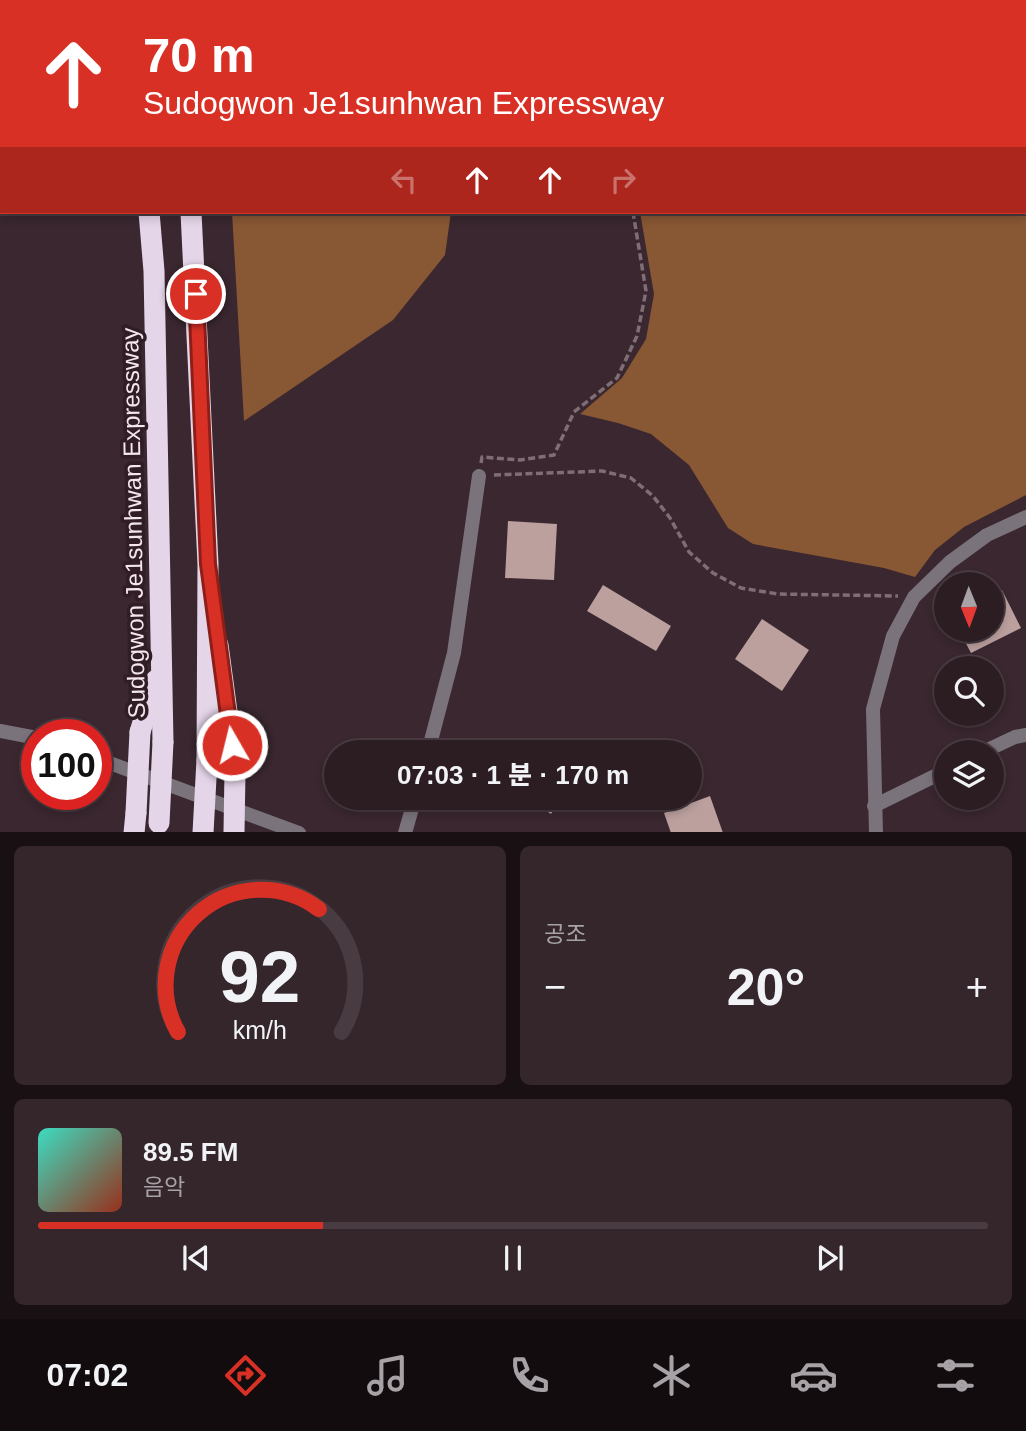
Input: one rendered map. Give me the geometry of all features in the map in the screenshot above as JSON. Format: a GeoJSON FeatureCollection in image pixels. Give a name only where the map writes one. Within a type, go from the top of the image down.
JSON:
{"type":"FeatureCollection","features":[{"type":"Feature","properties":{"kind":"highway","name":"Sudogwon Je1sunhwan Expressway"},"geometry":{"type":"LineString","coordinates":[[149,214],[154,271],[163,658],[159,828]]}},
{"type":"Feature","properties":{"kind":"highway"},"geometry":{"type":"LineString","coordinates":[[191,214],[208,564],[207,760],[203,832]]}},
{"type":"Feature","properties":{"kind":"highway"},"geometry":{"type":"LineString","coordinates":[[208,564],[235,771],[234,832]]}},
{"type":"Feature","properties":{"kind":"highway"},"geometry":{"type":"LineString","coordinates":[[135,823],[140,732],[163,658]]}},
{"type":"Feature","properties":{"kind":"street"},"geometry":{"type":"LineString","coordinates":[[431,740],[454,653],[479,476]]}},
{"type":"Feature","properties":{"kind":"street"},"geometry":{"type":"LineString","coordinates":[[876,832],[873,709],[893,636],[914,597],[950,562],[987,535],[1026,517]]}},
{"type":"Feature","properties":{"kind":"street"},"geometry":{"type":"LineString","coordinates":[[0,731],[21,735]]}},
{"type":"Feature","properties":{"kind":"street"},"geometry":{"type":"LineString","coordinates":[[1004,742],[1026,735]]}},
{"type":"Feature","properties":{"kind":"street"},"geometry":{"type":"LineString","coordinates":[[112,764],[299,832]]}},
{"type":"Feature","properties":{"kind":"street"},"geometry":{"type":"LineString","coordinates":[[874,806],[934,776]]}},
{"type":"Feature","properties":{"kind":"street"},"geometry":{"type":"LineString","coordinates":[[405,832],[411,810]]}},
{"type":"Feature","properties":{"kind":"path"},"geometry":{"type":"LineString","coordinates":[[632,214],[646,291],[637,336],[617,378],[575,412],[554,455],[520,460],[482,457],[479,476],[603,471],[631,478],[653,496],[670,518],[689,552],[713,573],[741,588],[778,594],[914,597]]}},
{"type":"Feature","properties":{"kind":"shaded area"},"geometry":{"type":"Polygon","coordinates":[[[232,214],[451,214],[445,255],[393,320],[244,421],[232,214]]]}},
{"type":"Feature","properties":{"kind":"shaded area"},"geometry":{"type":"Polygon","coordinates":[[[640,214],[1026,214],[1026,495],[964,527],[935,550],[915,577],[884,568],[753,544],[728,528],[689,465],[651,434],[580,414],[622,378],[646,339],[654,294],[640,214]]]}},
{"type":"Feature","properties":{"kind":"building"},"geometry":{"type":"Polygon","coordinates":[[[508,521],[557,524],[554,580],[505,578],[508,521]]]}},
{"type":"Feature","properties":{"kind":"building"},"geometry":{"type":"Polygon","coordinates":[[[603,585],[671,626],[656,651],[587,611],[603,585]]]}},
{"type":"Feature","properties":{"kind":"building"},"geometry":{"type":"Polygon","coordinates":[[[1004,594],[1021,628],[1004,636],[1004,594]]]}},
{"type":"Feature","properties":{"kind":"building"},"geometry":{"type":"Polygon","coordinates":[[[762,619],[809,650],[782,691],[735,659],[762,619]]]}},
{"type":"Feature","properties":{"kind":"building"},"geometry":{"type":"Polygon","coordinates":[[[965,642],[993,642],[971,653],[965,642]]]}},
{"type":"Feature","properties":{"kind":"building"},"geometry":{"type":"Polygon","coordinates":[[[710,796],[723,832],[671,832],[664,813],[672,810],[702,810],[702,799],[710,796]]]}},
{"type":"Feature","properties":{"kind":"route"},"geometry":{"type":"LineString","coordinates":[[196,294],[208,564],[232,745]]}}]}
